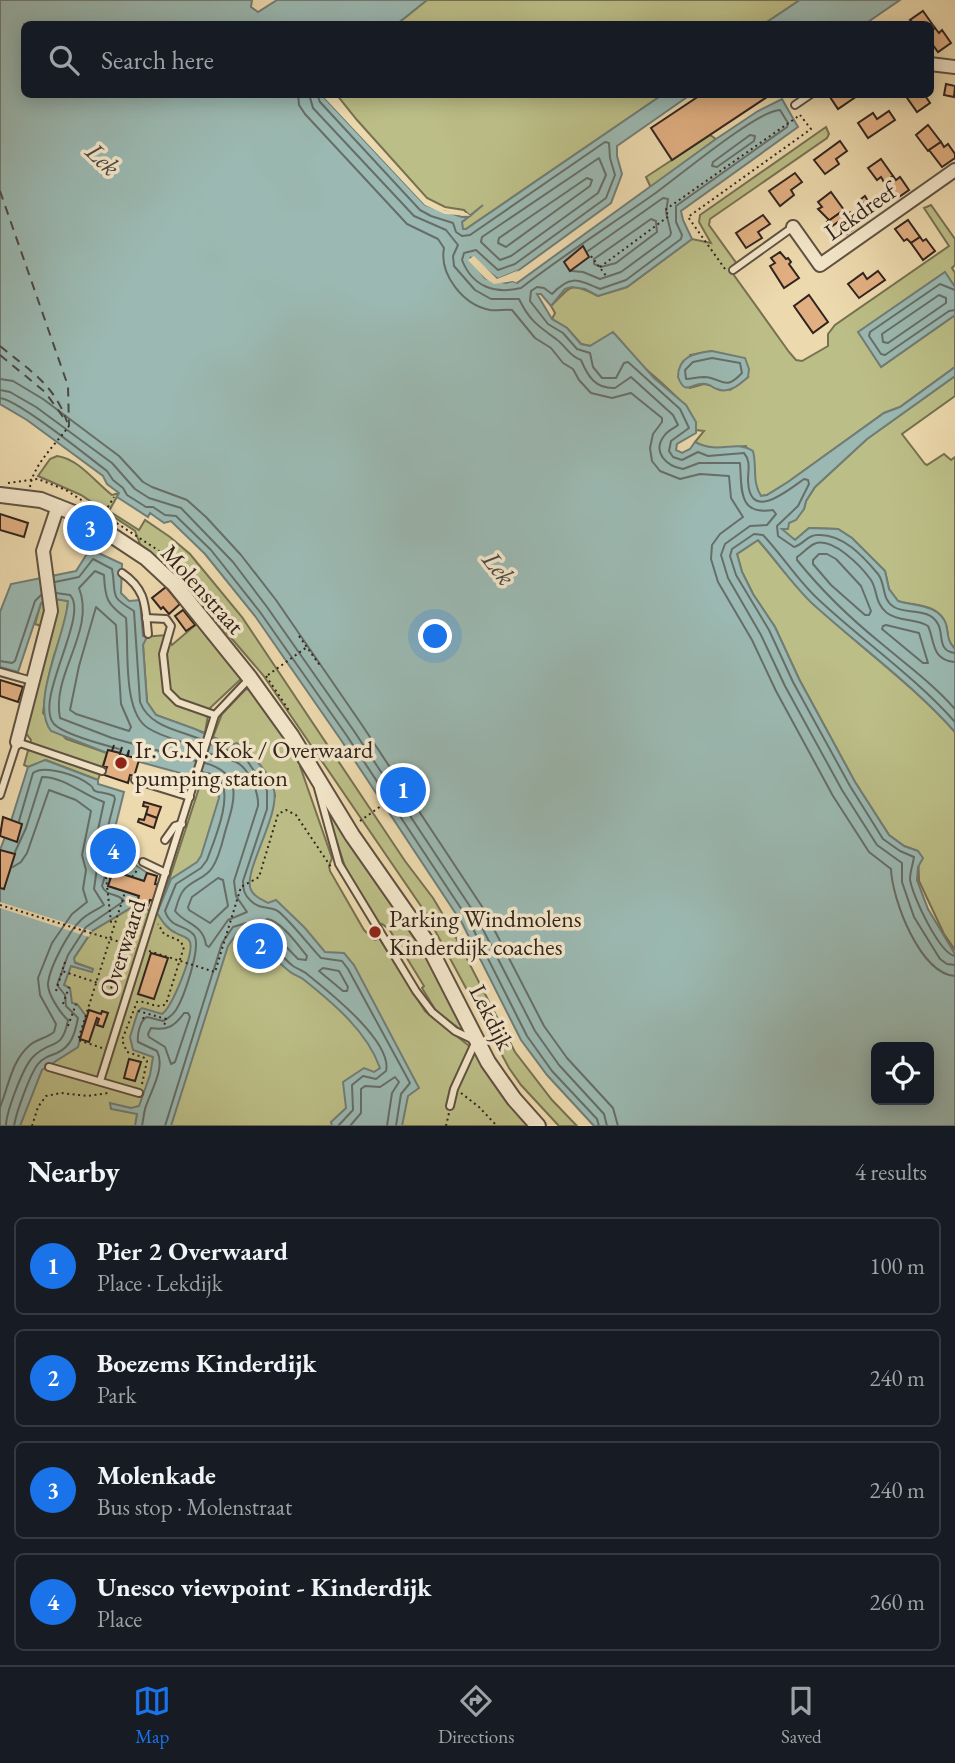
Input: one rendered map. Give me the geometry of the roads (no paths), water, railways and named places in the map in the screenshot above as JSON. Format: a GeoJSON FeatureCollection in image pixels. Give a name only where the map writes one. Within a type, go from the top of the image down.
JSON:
{"type":"FeatureCollection","features":[{"type":"Feature","properties":{"kind":"street"},"geometry":{"type":"LineString","coordinates":[[934,64],[955,67]]}},
{"type":"Feature","properties":{"kind":"street","name":"Lekdreef"},"geometry":{"type":"LineString","coordinates":[[793,227],[820,265],[955,170]]}},
{"type":"Feature","properties":{"kind":"street","name":"Molenstraat"},"geometry":{"type":"LineString","coordinates":[[0,495],[28,497],[58,506],[93,522],[146,558],[162,572],[257,678]]}},
{"type":"Feature","properties":{"kind":"street"},"geometry":{"type":"LineString","coordinates":[[17,742],[50,619],[51,602],[44,545],[58,506]]}},
{"type":"Feature","properties":{"kind":"street","name":"Lekdijk"},"geometry":{"type":"LineString","coordinates":[[257,678],[352,835],[426,941],[476,1041],[502,1084],[538,1126]]}},
{"type":"Feature","properties":{"kind":"lane"},"geometry":{"type":"LineString","coordinates":[[795,105],[805,98]]}},
{"type":"Feature","properties":{"kind":"lane","name":"Lekdreef"},"geometry":{"type":"LineString","coordinates":[[733,270],[793,227]]}},
{"type":"Feature","properties":{"kind":"lane"},"geometry":{"type":"LineString","coordinates":[[122,573],[141,590],[144,597],[148,634]]}},
{"type":"Feature","properties":{"kind":"lane"},"geometry":{"type":"LineString","coordinates":[[146,618],[166,619],[171,626],[163,654],[167,691],[177,702],[215,715]]}},
{"type":"Feature","properties":{"kind":"lane"},"geometry":{"type":"LineString","coordinates":[[0,672],[33,681]]}},
{"type":"Feature","properties":{"kind":"lane","name":"Overwaard"},"geometry":{"type":"LineString","coordinates":[[100,1081],[215,715],[257,678]]}},
{"type":"Feature","properties":{"kind":"lane"},"geometry":{"type":"LineString","coordinates":[[0,795],[17,742],[102,771]]}},
{"type":"Feature","properties":{"kind":"lane"},"geometry":{"type":"LineString","coordinates":[[317,779],[320,800],[339,864],[416,991],[432,1013],[455,1031],[476,1041],[454,1088],[450,1106]]}},
{"type":"Feature","properties":{"kind":"lane"},"geometry":{"type":"LineString","coordinates":[[135,780],[190,797]]}},
{"type":"Feature","properties":{"kind":"lane"},"geometry":{"type":"LineString","coordinates":[[165,840],[176,826],[181,824]]}},
{"type":"Feature","properties":{"kind":"lane"},"geometry":{"type":"LineString","coordinates":[[141,864],[165,876]]}},
{"type":"Feature","properties":{"kind":"lane"},"geometry":{"type":"LineString","coordinates":[[49,1067],[139,1093]]}},
{"type":"Feature","properties":{"kind":"water","name":"Lek"},"geometry":{"type":"Polygon","coordinates":[[[0,0],[252,0],[251,7],[258,12],[277,0],[427,0],[401,21],[21,21],[21,98],[325,98],[425,205],[462,217],[469,216],[462,222],[463,229],[658,98],[686,98],[617,146],[622,174],[611,203],[519,270],[498,279],[470,257],[485,278],[506,283],[517,283],[716,139],[758,111],[782,99],[798,127],[681,211],[692,239],[627,287],[598,296],[585,289],[572,287],[565,289],[551,306],[541,294],[537,294],[552,319],[567,328],[581,344],[590,346],[613,332],[654,378],[686,405],[696,422],[696,433],[677,444],[676,450],[682,453],[690,449],[695,442],[712,447],[740,446],[753,451],[757,486],[761,496],[788,482],[884,413],[900,407],[955,367],[955,376],[867,439],[815,487],[796,520],[789,523],[788,529],[782,529],[795,540],[809,528],[838,529],[852,538],[885,571],[889,589],[898,601],[932,609],[943,617],[949,640],[955,649],[955,732],[905,683],[807,599],[758,540],[737,554],[753,594],[775,627],[799,679],[855,782],[889,835],[904,846],[918,851],[923,858],[918,867],[917,880],[928,909],[955,954],[955,1126],[594,1126],[547,1075],[521,1040],[462,923],[255,616],[205,554],[171,521],[164,523],[150,513],[148,517],[117,497],[119,493],[107,484],[103,476],[27,420],[0,404],[0,0]]]}},
{"type":"Feature","properties":{"kind":"water"},"geometry":{"type":"Polygon","coordinates":[[[800,0],[900,0],[869,21],[768,21],[800,0]]]}},
{"type":"Feature","properties":{"kind":"water"},"geometry":{"type":"Polygon","coordinates":[[[945,272],[955,287],[955,315],[881,367],[858,332],[945,272]]]}},
{"type":"Feature","properties":{"kind":"water"},"geometry":{"type":"Polygon","coordinates":[[[712,351],[745,358],[749,369],[748,377],[730,390],[717,389],[706,384],[684,387],[678,377],[684,360],[712,351]]]}},
{"type":"Feature","properties":{"kind":"water"},"geometry":{"type":"Polygon","coordinates":[[[90,549],[122,564],[121,593],[129,601],[140,600],[143,636],[147,637],[143,645],[147,702],[156,715],[224,743],[237,743],[254,758],[268,776],[274,790],[274,801],[252,871],[251,890],[268,903],[276,900],[325,952],[344,953],[354,965],[419,1088],[408,1096],[402,1126],[332,1126],[331,1122],[346,1108],[343,1082],[364,1068],[374,1072],[380,1068],[367,1042],[337,1008],[303,979],[292,974],[246,930],[238,932],[228,946],[171,1126],[135,1126],[137,1114],[111,1109],[110,1103],[131,1108],[139,1106],[150,1075],[153,1057],[133,1050],[130,1037],[138,1011],[142,1008],[162,1014],[181,980],[190,948],[189,940],[170,929],[157,913],[171,879],[197,862],[201,856],[219,798],[218,789],[213,782],[107,753],[51,731],[45,719],[46,687],[68,601],[55,599],[41,603],[18,672],[0,667],[0,612],[11,584],[76,571],[90,549]]]}},
{"type":"Feature","properties":{"kind":"water"},"geometry":{"type":"Polygon","coordinates":[[[45,760],[98,780],[98,784],[124,792],[108,856],[134,864],[147,873],[144,881],[113,871],[109,886],[139,896],[137,904],[92,931],[74,958],[75,963],[93,969],[92,972],[71,966],[64,985],[70,988],[72,1003],[77,1004],[86,1016],[78,1047],[42,1070],[20,1126],[0,1126],[0,850],[28,767],[45,760]]]}},
{"type":"Feature","properties":{"kind":"place","name":"Molenkade"},"geometry":{"type":"Point","coordinates":[90,528]}},
{"type":"Feature","properties":{"kind":"place","name":"Ir. G.N. Kok / Overwaard pumping station"},"geometry":{"type":"Point","coordinates":[121,763]}},
{"type":"Feature","properties":{"kind":"place","name":"Pier 2 Overwaard"},"geometry":{"type":"Point","coordinates":[403,790]}},
{"type":"Feature","properties":{"kind":"place","name":"Unesco viewpoint - Kinderdijk"},"geometry":{"type":"Point","coordinates":[113,851]}},
{"type":"Feature","properties":{"kind":"place","name":"Parking Windmolens Kinderdijk coaches"},"geometry":{"type":"Point","coordinates":[375,932]}},
{"type":"Feature","properties":{"kind":"place","name":"Boezems Kinderdijk"},"geometry":{"type":"Point","coordinates":[260,946]}}]}
